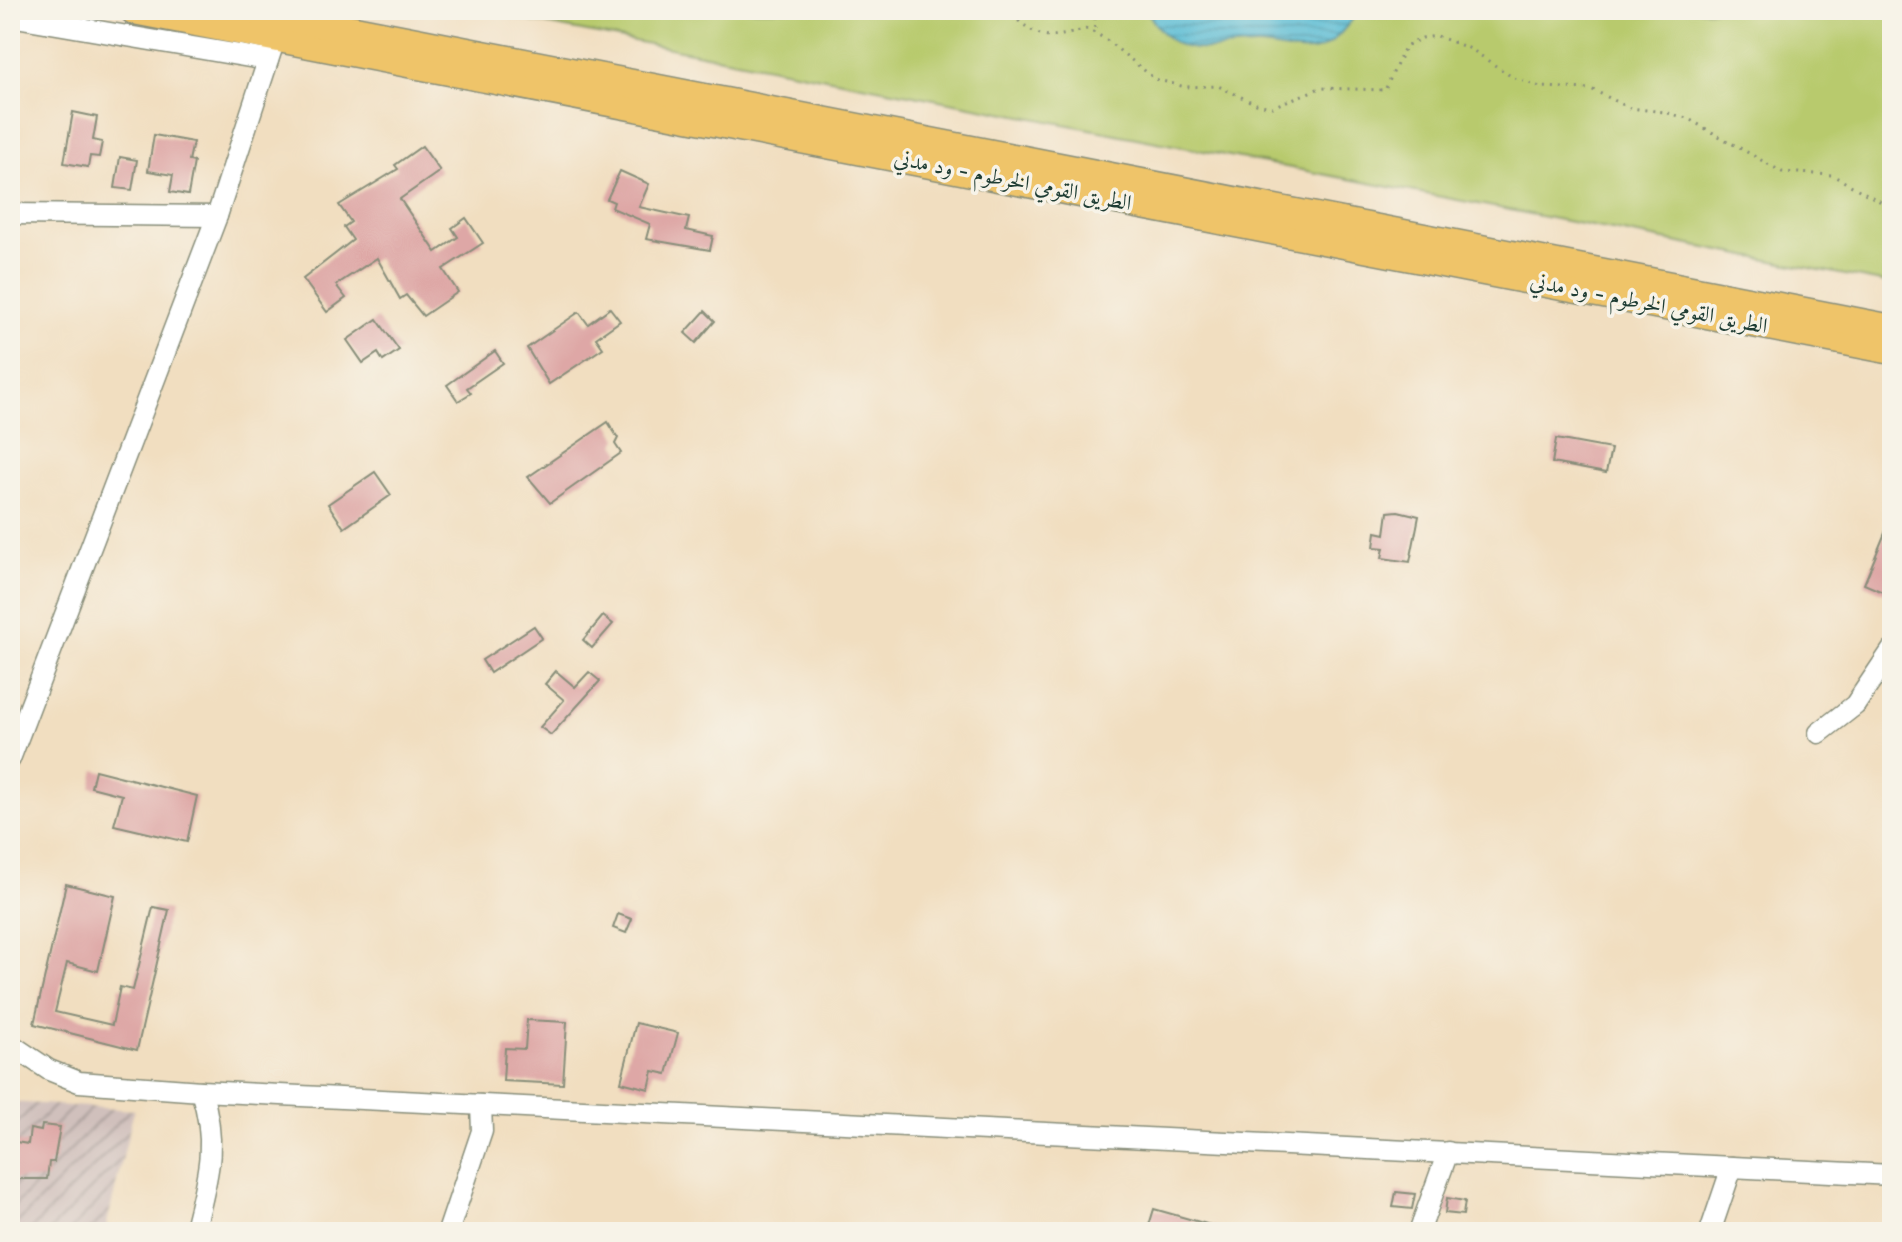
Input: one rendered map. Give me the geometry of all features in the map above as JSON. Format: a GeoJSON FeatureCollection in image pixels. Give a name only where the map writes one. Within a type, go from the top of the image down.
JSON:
{"type":"FeatureCollection","features":[{"type":"Feature","properties":{"kind":"highway","name":"الطريق القومي الخرطوم - ود مدني"},"geometry":{"type":"LineString","coordinates":[[134,10],[1892,350]]}},
{"type":"Feature","properties":{"kind":"highway","name":"الطريق القومي الخرطوم - ود مدني"},"geometry":{"type":"LineString","coordinates":[[252,10],[275,38],[1892,329]]}},
{"type":"Feature","properties":{"kind":"street"},"geometry":{"type":"LineString","coordinates":[[10,16],[275,38],[217,216],[10,759]]}},
{"type":"Feature","properties":{"kind":"street"},"geometry":{"type":"LineString","coordinates":[[10,214],[217,216]]}},
{"type":"Feature","properties":{"kind":"street"},"geometry":{"type":"LineString","coordinates":[[1819,733],[1855,705],[1892,650]]}},
{"type":"Feature","properties":{"kind":"street"},"geometry":{"type":"LineString","coordinates":[[10,1044],[49,1070],[79,1082],[201,1091],[1892,1175]]}},
{"type":"Feature","properties":{"kind":"street"},"geometry":{"type":"LineString","coordinates":[[194,1232],[212,1160],[211,1126],[201,1091]]}},
{"type":"Feature","properties":{"kind":"street"},"geometry":{"type":"LineString","coordinates":[[448,1232],[482,1131],[481,1105]]}},
{"type":"Feature","properties":{"kind":"street"},"geometry":{"type":"LineString","coordinates":[[1407,1232],[1419,1232],[1448,1152]]}},
{"type":"Feature","properties":{"kind":"street"},"geometry":{"type":"LineString","coordinates":[[1710,1232],[1732,1167]]}},
{"type":"Feature","properties":{"kind":"path"},"geometry":{"type":"LineString","coordinates":[[900,10],[907,13],[940,10]]}},
{"type":"Feature","properties":{"kind":"path"},"geometry":{"type":"LineString","coordinates":[[1006,10],[1027,31],[1056,38],[1087,29],[1155,79],[1185,87],[1218,86],[1256,104],[1272,107],[1320,88],[1385,90],[1405,47],[1422,38],[1437,36],[1471,49],[1512,77],[1540,87],[1591,89],[1630,108],[1687,118],[1782,172],[1832,175],[1892,208]]}},
{"type":"Feature","properties":{"kind":"path"},"geometry":{"type":"LineString","coordinates":[[1095,10],[1095,34]]}},
{"type":"Feature","properties":{"kind":"shaded area"},"geometry":{"type":"Polygon","coordinates":[[[10,1102],[134,1110],[105,1232],[10,1232],[10,1102]]]}},
{"type":"Feature","properties":{"kind":"green space"},"geometry":{"type":"Polygon","coordinates":[[[473,10],[1892,10],[1892,284],[473,10]]]}},
{"type":"Feature","properties":{"kind":"water"},"geometry":{"type":"Polygon","coordinates":[[[1147,10],[1362,10],[1336,39],[1316,50],[1303,51],[1260,46],[1196,49],[1183,46],[1170,40],[1158,28],[1147,10]]]}},
{"type":"Feature","properties":{"kind":"building"},"geometry":{"type":"Polygon","coordinates":[[[73,112],[97,117],[93,140],[102,142],[99,157],[90,156],[88,167],[64,163],[73,112]]]}},
{"type":"Feature","properties":{"kind":"building"},"geometry":{"type":"Polygon","coordinates":[[[154,135],[193,142],[189,161],[194,162],[188,195],[170,192],[173,175],[148,171],[154,135]]]}},
{"type":"Feature","properties":{"kind":"building"},"geometry":{"type":"Polygon","coordinates":[[[422,146],[440,171],[400,199],[436,252],[458,237],[452,228],[466,218],[483,243],[443,269],[458,292],[423,316],[406,295],[400,299],[377,258],[336,285],[346,298],[327,312],[303,279],[353,240],[344,227],[351,222],[339,205],[398,169],[395,165],[422,146]]]}},
{"type":"Feature","properties":{"kind":"building"},"geometry":{"type":"Polygon","coordinates":[[[120,157],[137,160],[132,190],[115,188],[120,157]]]}},
{"type":"Feature","properties":{"kind":"building"},"geometry":{"type":"Polygon","coordinates":[[[620,171],[649,184],[639,207],[689,218],[686,230],[713,236],[710,250],[646,239],[650,224],[612,208],[614,202],[607,199],[620,171]]]}},
{"type":"Feature","properties":{"kind":"building"},"geometry":{"type":"Polygon","coordinates":[[[610,308],[620,321],[596,338],[603,348],[549,384],[527,348],[579,312],[588,324],[610,308]]]}},
{"type":"Feature","properties":{"kind":"building"},"geometry":{"type":"Polygon","coordinates":[[[705,311],[715,321],[696,343],[685,333],[705,311]]]}},
{"type":"Feature","properties":{"kind":"building"},"geometry":{"type":"Polygon","coordinates":[[[377,319],[399,350],[383,361],[378,353],[363,363],[347,340],[377,319]]]}},
{"type":"Feature","properties":{"kind":"building"},"geometry":{"type":"Polygon","coordinates":[[[495,351],[503,363],[467,388],[471,393],[458,401],[447,385],[495,351]]]}},
{"type":"Feature","properties":{"kind":"building"},"geometry":{"type":"Polygon","coordinates":[[[608,422],[618,438],[615,444],[621,453],[550,503],[528,477],[608,422]]]}},
{"type":"Feature","properties":{"kind":"building"},"geometry":{"type":"Polygon","coordinates":[[[1556,439],[1611,449],[1606,473],[1552,463],[1556,439]]]}},
{"type":"Feature","properties":{"kind":"building"},"geometry":{"type":"Polygon","coordinates":[[[375,472],[391,495],[344,528],[328,504],[375,472]]]}},
{"type":"Feature","properties":{"kind":"building"},"geometry":{"type":"Polygon","coordinates":[[[1388,512],[1419,516],[1410,562],[1382,558],[1384,548],[1374,547],[1376,532],[1385,534],[1388,512]]]}},
{"type":"Feature","properties":{"kind":"building"},"geometry":{"type":"Polygon","coordinates":[[[1892,516],[1892,596],[1864,584],[1892,516]]]}},
{"type":"Feature","properties":{"kind":"building"},"geometry":{"type":"Polygon","coordinates":[[[603,616],[613,624],[592,648],[583,640],[603,616]]]}},
{"type":"Feature","properties":{"kind":"building"},"geometry":{"type":"Polygon","coordinates":[[[534,626],[542,638],[490,673],[482,660],[534,626]]]}},
{"type":"Feature","properties":{"kind":"building"},"geometry":{"type":"Polygon","coordinates":[[[556,671],[575,687],[589,672],[600,681],[551,735],[540,727],[564,700],[545,684],[556,671]]]}},
{"type":"Feature","properties":{"kind":"building"},"geometry":{"type":"Polygon","coordinates":[[[95,770],[197,796],[187,842],[114,825],[122,795],[91,787],[95,770]]]}},
{"type":"Feature","properties":{"kind":"building"},"geometry":{"type":"Polygon","coordinates":[[[66,884],[115,896],[98,971],[67,963],[55,1012],[112,1025],[120,987],[133,990],[153,907],[169,910],[137,1050],[34,1024],[66,884]]]}},
{"type":"Feature","properties":{"kind":"building"},"geometry":{"type":"Polygon","coordinates":[[[618,914],[632,919],[626,933],[613,928],[618,914]]]}},
{"type":"Feature","properties":{"kind":"building"},"geometry":{"type":"Polygon","coordinates":[[[527,1020],[567,1022],[563,1084],[503,1081],[505,1048],[525,1049],[527,1020]]]}},
{"type":"Feature","properties":{"kind":"building"},"geometry":{"type":"Polygon","coordinates":[[[636,1023],[678,1033],[667,1074],[653,1071],[649,1089],[621,1082],[636,1023]]]}},
{"type":"Feature","properties":{"kind":"building"},"geometry":{"type":"Polygon","coordinates":[[[42,1125],[60,1127],[54,1162],[49,1162],[47,1179],[13,1179],[16,1155],[10,1154],[10,1141],[28,1144],[30,1129],[41,1131],[42,1125]]]}},
{"type":"Feature","properties":{"kind":"building"},"geometry":{"type":"Polygon","coordinates":[[[1396,1192],[1415,1194],[1412,1209],[1393,1207],[1396,1192]]]}},
{"type":"Feature","properties":{"kind":"building"},"geometry":{"type":"Polygon","coordinates":[[[1447,1198],[1465,1201],[1463,1215],[1445,1213],[1447,1198]]]}},
{"type":"Feature","properties":{"kind":"building"},"geometry":{"type":"Polygon","coordinates":[[[1154,1209],[1221,1228],[1221,1232],[1147,1232],[1154,1209]]]}}]}
